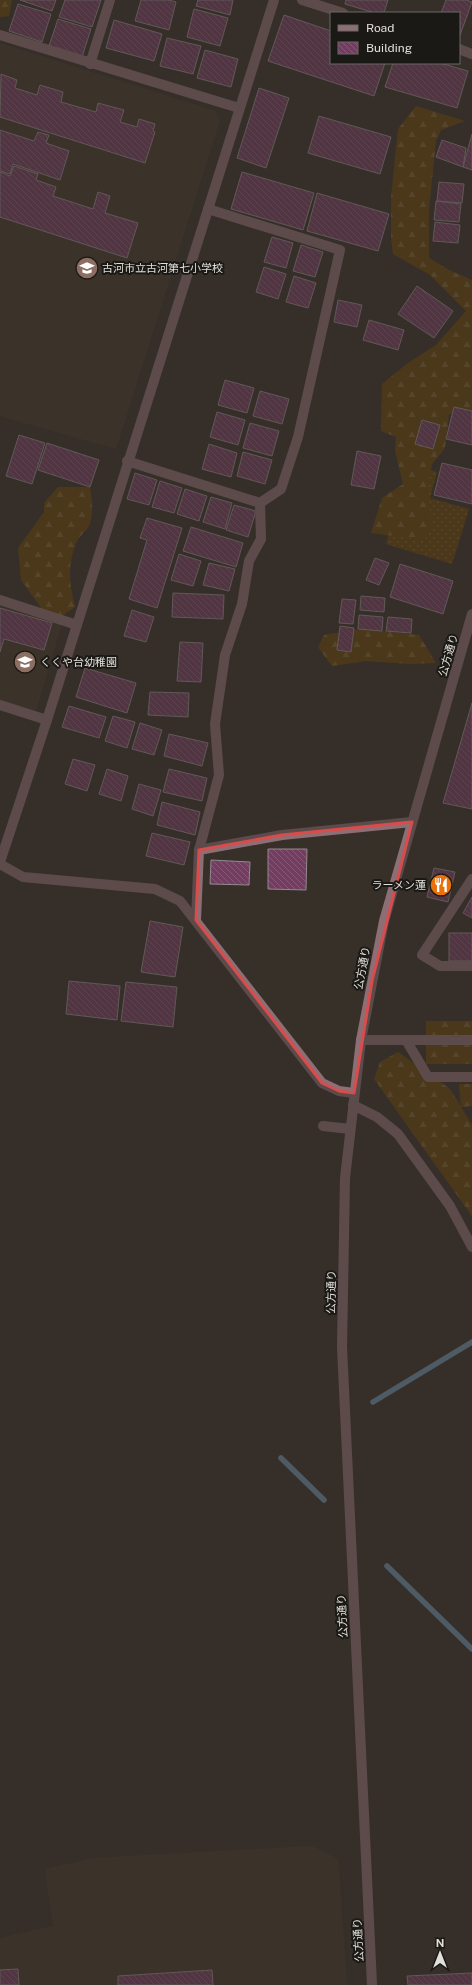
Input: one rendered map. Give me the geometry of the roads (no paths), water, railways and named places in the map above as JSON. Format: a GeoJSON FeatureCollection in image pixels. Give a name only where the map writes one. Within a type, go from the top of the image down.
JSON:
{"type":"FeatureCollection","features":[{"type":"Feature","properties":{"kind":"street"},"geometry":{"type":"LineString","coordinates":[[90,64],[110,0]]}},
{"type":"Feature","properties":{"kind":"street"},"geometry":{"type":"LineString","coordinates":[[274,0],[127,461],[47,720],[0,863],[23,877],[155,889],[180,901],[322,1083],[339,1091],[354,1093]]}},
{"type":"Feature","properties":{"kind":"street"},"geometry":{"type":"LineString","coordinates":[[302,0],[340,12]]}},
{"type":"Feature","properties":{"kind":"street"},"geometry":{"type":"LineString","coordinates":[[0,35],[90,64],[239,108]]}},
{"type":"Feature","properties":{"kind":"street"},"geometry":{"type":"LineString","coordinates":[[460,50],[472,54]]}},
{"type":"Feature","properties":{"kind":"street"},"geometry":{"type":"LineString","coordinates":[[208,209],[340,250],[298,437],[281,489],[260,503]]}},
{"type":"Feature","properties":{"kind":"street"},"geometry":{"type":"LineString","coordinates":[[127,461],[260,503]]}},
{"type":"Feature","properties":{"kind":"street"},"geometry":{"type":"LineString","coordinates":[[196,920],[199,850],[220,775],[215,724],[224,655],[242,604],[249,561],[261,539],[260,503]]}},
{"type":"Feature","properties":{"kind":"street"},"geometry":{"type":"LineString","coordinates":[[0,600],[76,625]]}},
{"type":"Feature","properties":{"kind":"street","name":"公方通り"},"geometry":{"type":"LineString","coordinates":[[372,1985],[342,1347],[345,1178],[361,1040],[384,921],[472,614]]}},
{"type":"Feature","properties":{"kind":"street"},"geometry":{"type":"LineString","coordinates":[[0,705],[47,720]]}},
{"type":"Feature","properties":{"kind":"street"},"geometry":{"type":"LineString","coordinates":[[199,850],[282,835],[412,822]]}},
{"type":"Feature","properties":{"kind":"street"},"geometry":{"type":"LineString","coordinates":[[472,879],[422,955],[440,966],[472,966]]}},
{"type":"Feature","properties":{"kind":"street"},"geometry":{"type":"LineString","coordinates":[[361,1040],[472,1040]]}},
{"type":"Feature","properties":{"kind":"street"},"geometry":{"type":"LineString","coordinates":[[406,1040],[428,1077],[472,1077]]}},
{"type":"Feature","properties":{"kind":"street"},"geometry":{"type":"LineString","coordinates":[[353,1105],[377,1117],[398,1134],[450,1206],[472,1247]]}},
{"type":"Feature","properties":{"kind":"street"},"geometry":{"type":"LineString","coordinates":[[322,1126],[350,1128]]}},
{"type":"Feature","properties":{"kind":"waterway"},"geometry":{"type":"LineString","coordinates":[[373,1402],[472,1342]]}},
{"type":"Feature","properties":{"kind":"waterway"},"geometry":{"type":"LineString","coordinates":[[281,1458],[324,1500]]}},
{"type":"Feature","properties":{"kind":"waterway"},"geometry":{"type":"LineString","coordinates":[[387,1566],[472,1649]]}},
{"type":"Feature","properties":{"kind":"place","name":"古河市立古河第七小学校"},"geometry":{"type":"Point","coordinates":[87,268]}},
{"type":"Feature","properties":{"kind":"place","name":"くくや台幼稚園"},"geometry":{"type":"Point","coordinates":[25,662]}},
{"type":"Feature","properties":{"kind":"place","name":"ラーメン蓮"},"geometry":{"type":"Point","coordinates":[441,885]}}]}
